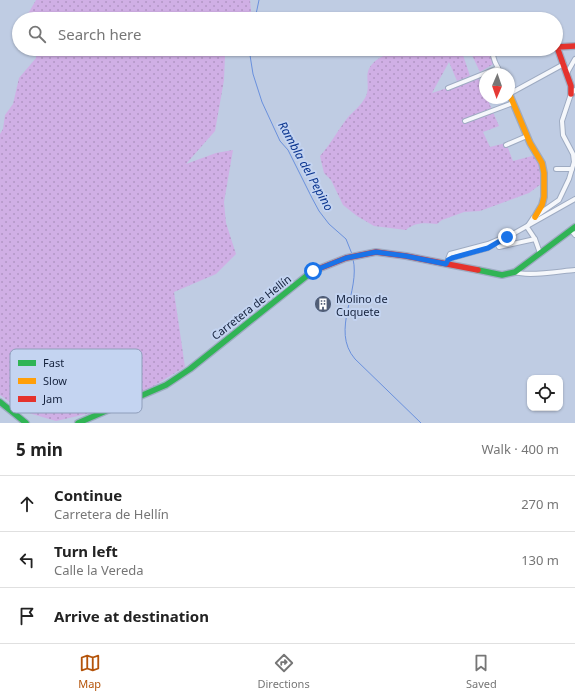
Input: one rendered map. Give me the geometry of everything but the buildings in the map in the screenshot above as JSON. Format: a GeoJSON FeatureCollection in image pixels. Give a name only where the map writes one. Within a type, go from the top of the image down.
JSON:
{"type":"FeatureCollection","features":[{"type":"Feature","properties":{"kind":"street"},"geometry":{"type":"LineString","coordinates":[[563,47],[575,46]]}},
{"type":"Feature","properties":{"kind":"street"},"geometry":{"type":"LineString","coordinates":[[494,56],[498,68]]}},
{"type":"Feature","properties":{"kind":"street"},"geometry":{"type":"LineString","coordinates":[[535,217],[559,200],[564,191],[574,162],[565,140],[562,122],[574,91],[561,56]]}},
{"type":"Feature","properties":{"kind":"street"},"geometry":{"type":"LineString","coordinates":[[567,74],[575,59]]}},
{"type":"Feature","properties":{"kind":"street"},"geometry":{"type":"LineString","coordinates":[[515,91],[564,64]]}},
{"type":"Feature","properties":{"kind":"street"},"geometry":{"type":"LineString","coordinates":[[448,88],[479,76]]}},
{"type":"Feature","properties":{"kind":"street"},"geometry":{"type":"LineString","coordinates":[[465,121],[510,104]]}},
{"type":"Feature","properties":{"kind":"street"},"geometry":{"type":"LineString","coordinates":[[513,104],[527,136],[542,164],[544,173],[542,205],[527,227]]}},
{"type":"Feature","properties":{"kind":"street"},"geometry":{"type":"LineString","coordinates":[[506,145],[527,136]]}},
{"type":"Feature","properties":{"kind":"street"},"geometry":{"type":"LineString","coordinates":[[556,169],[572,169]]}},
{"type":"Feature","properties":{"kind":"street"},"geometry":{"type":"LineString","coordinates":[[447,262],[452,258],[488,248],[575,200]]}},
{"type":"Feature","properties":{"kind":"street"},"geometry":{"type":"LineString","coordinates":[[527,227],[535,239],[540,253]]}},
{"type":"Feature","properties":{"kind":"street"},"geometry":{"type":"LineString","coordinates":[[573,228],[575,235]]}},
{"type":"Feature","properties":{"kind":"street","name":"Carretera de Hellín"},"geometry":{"type":"LineString","coordinates":[[142,395],[166,385],[190,369],[313,271],[346,258],[376,252],[447,262],[495,275],[502,275],[515,272],[573,228]]}},
{"type":"Feature","properties":{"kind":"street"},"geometry":{"type":"LineString","coordinates":[[447,262],[450,254],[488,244],[507,237]]}},
{"type":"Feature","properties":{"kind":"street"},"geometry":{"type":"LineString","coordinates":[[497,243],[499,247],[535,239]]}},
{"type":"Feature","properties":{"kind":"street"},"geometry":{"type":"LineString","coordinates":[[515,272],[519,274],[532,274],[575,270]]}},
{"type":"Feature","properties":{"kind":"street"},"geometry":{"type":"LineString","coordinates":[[0,402],[10,410]]}},
{"type":"Feature","properties":{"kind":"street"},"geometry":{"type":"LineString","coordinates":[[14,413],[26,423]]}},
{"type":"Feature","properties":{"kind":"street","name":"Carretera de Hellín"},"geometry":{"type":"LineString","coordinates":[[78,423],[101,413]]}},
{"type":"Feature","properties":{"kind":"shaded area"},"geometry":{"type":"Polygon","coordinates":[[[36,0],[250,0],[251,12],[29,12],[36,0]]]}},
{"type":"Feature","properties":{"kind":"shaded area"},"geometry":{"type":"Polygon","coordinates":[[[36,56],[225,56],[224,80],[215,131],[186,164],[216,153],[233,150],[224,202],[226,223],[236,254],[216,274],[174,292],[185,367],[142,393],[142,349],[10,349],[10,402],[0,395],[0,134],[3,129],[5,115],[13,104],[19,78],[36,58],[36,56]]]}},
{"type":"Feature","properties":{"kind":"shaded area"},"geometry":{"type":"Polygon","coordinates":[[[383,56],[463,56],[470,76],[457,81],[449,62],[432,93],[478,78],[479,104],[490,104],[499,126],[483,132],[490,147],[506,143],[513,161],[536,155],[542,174],[541,184],[529,193],[480,211],[464,212],[442,220],[437,224],[417,224],[406,230],[374,226],[357,216],[343,205],[331,180],[324,173],[320,156],[345,121],[365,98],[368,88],[368,73],[372,64],[383,56]]]}},
{"type":"Feature","properties":{"kind":"shaded area"},"geometry":{"type":"Polygon","coordinates":[[[472,56],[492,56],[495,63],[487,68],[479,68],[479,70],[472,56]]]}},
{"type":"Feature","properties":{"kind":"shaded area"},"geometry":{"type":"Polygon","coordinates":[[[30,413],[91,413],[56,421],[30,413]]]}},
{"type":"Feature","properties":{"kind":"waterway","name":"Rambla del Pepino"},"geometry":{"type":"LineString","coordinates":[[256,12],[259,0]]}},
{"type":"Feature","properties":{"kind":"waterway","name":"Rambla del Pepino"},"geometry":{"type":"LineString","coordinates":[[250,56],[253,74],[262,102],[280,141],[288,150],[319,211],[329,224],[346,239],[352,254]]}},
{"type":"Feature","properties":{"kind":"waterway","name":"Rambla del Pepino"},"geometry":{"type":"LineString","coordinates":[[353,259],[353,284],[345,323],[345,336],[348,348],[355,359],[421,423]]}},
{"type":"Feature","properties":{"kind":"traffic: fast"},"geometry":{"type":"LineString","coordinates":[[478,270],[502,275],[515,272],[575,227]]}},
{"type":"Feature","properties":{"kind":"traffic: fast"},"geometry":{"type":"LineString","coordinates":[[142,395],[166,385],[190,369],[309,274]]}},
{"type":"Feature","properties":{"kind":"traffic: fast"},"geometry":{"type":"LineString","coordinates":[[0,402],[10,410]]}},
{"type":"Feature","properties":{"kind":"traffic: fast"},"geometry":{"type":"LineString","coordinates":[[14,413],[26,423]]}},
{"type":"Feature","properties":{"kind":"traffic: fast"},"geometry":{"type":"LineString","coordinates":[[78,423],[101,413]]}},
{"type":"Feature","properties":{"kind":"traffic: slow"},"geometry":{"type":"LineString","coordinates":[[514,104],[530,143],[542,163],[544,173],[544,197],[542,205],[535,217]]}},
{"type":"Feature","properties":{"kind":"traffic: jam"},"geometry":{"type":"LineString","coordinates":[[563,47],[575,46]]}},
{"type":"Feature","properties":{"kind":"traffic: jam"},"geometry":{"type":"LineString","coordinates":[[560,56],[571,86],[571,94]]}},
{"type":"Feature","properties":{"kind":"traffic: jam"},"geometry":{"type":"LineString","coordinates":[[309,274],[346,258],[376,252],[406,256],[478,270]]}},
{"type":"Feature","properties":{"kind":"place","name":"Molino de Cuquete"},"geometry":{"type":"Point","coordinates":[323,304]}},
{"type":"Feature","properties":{"kind":"route"},"geometry":{"type":"LineString","coordinates":[[313,271],[346,258],[376,252],[446,264],[448,260],[452,258],[488,248],[507,237]]}}]}
